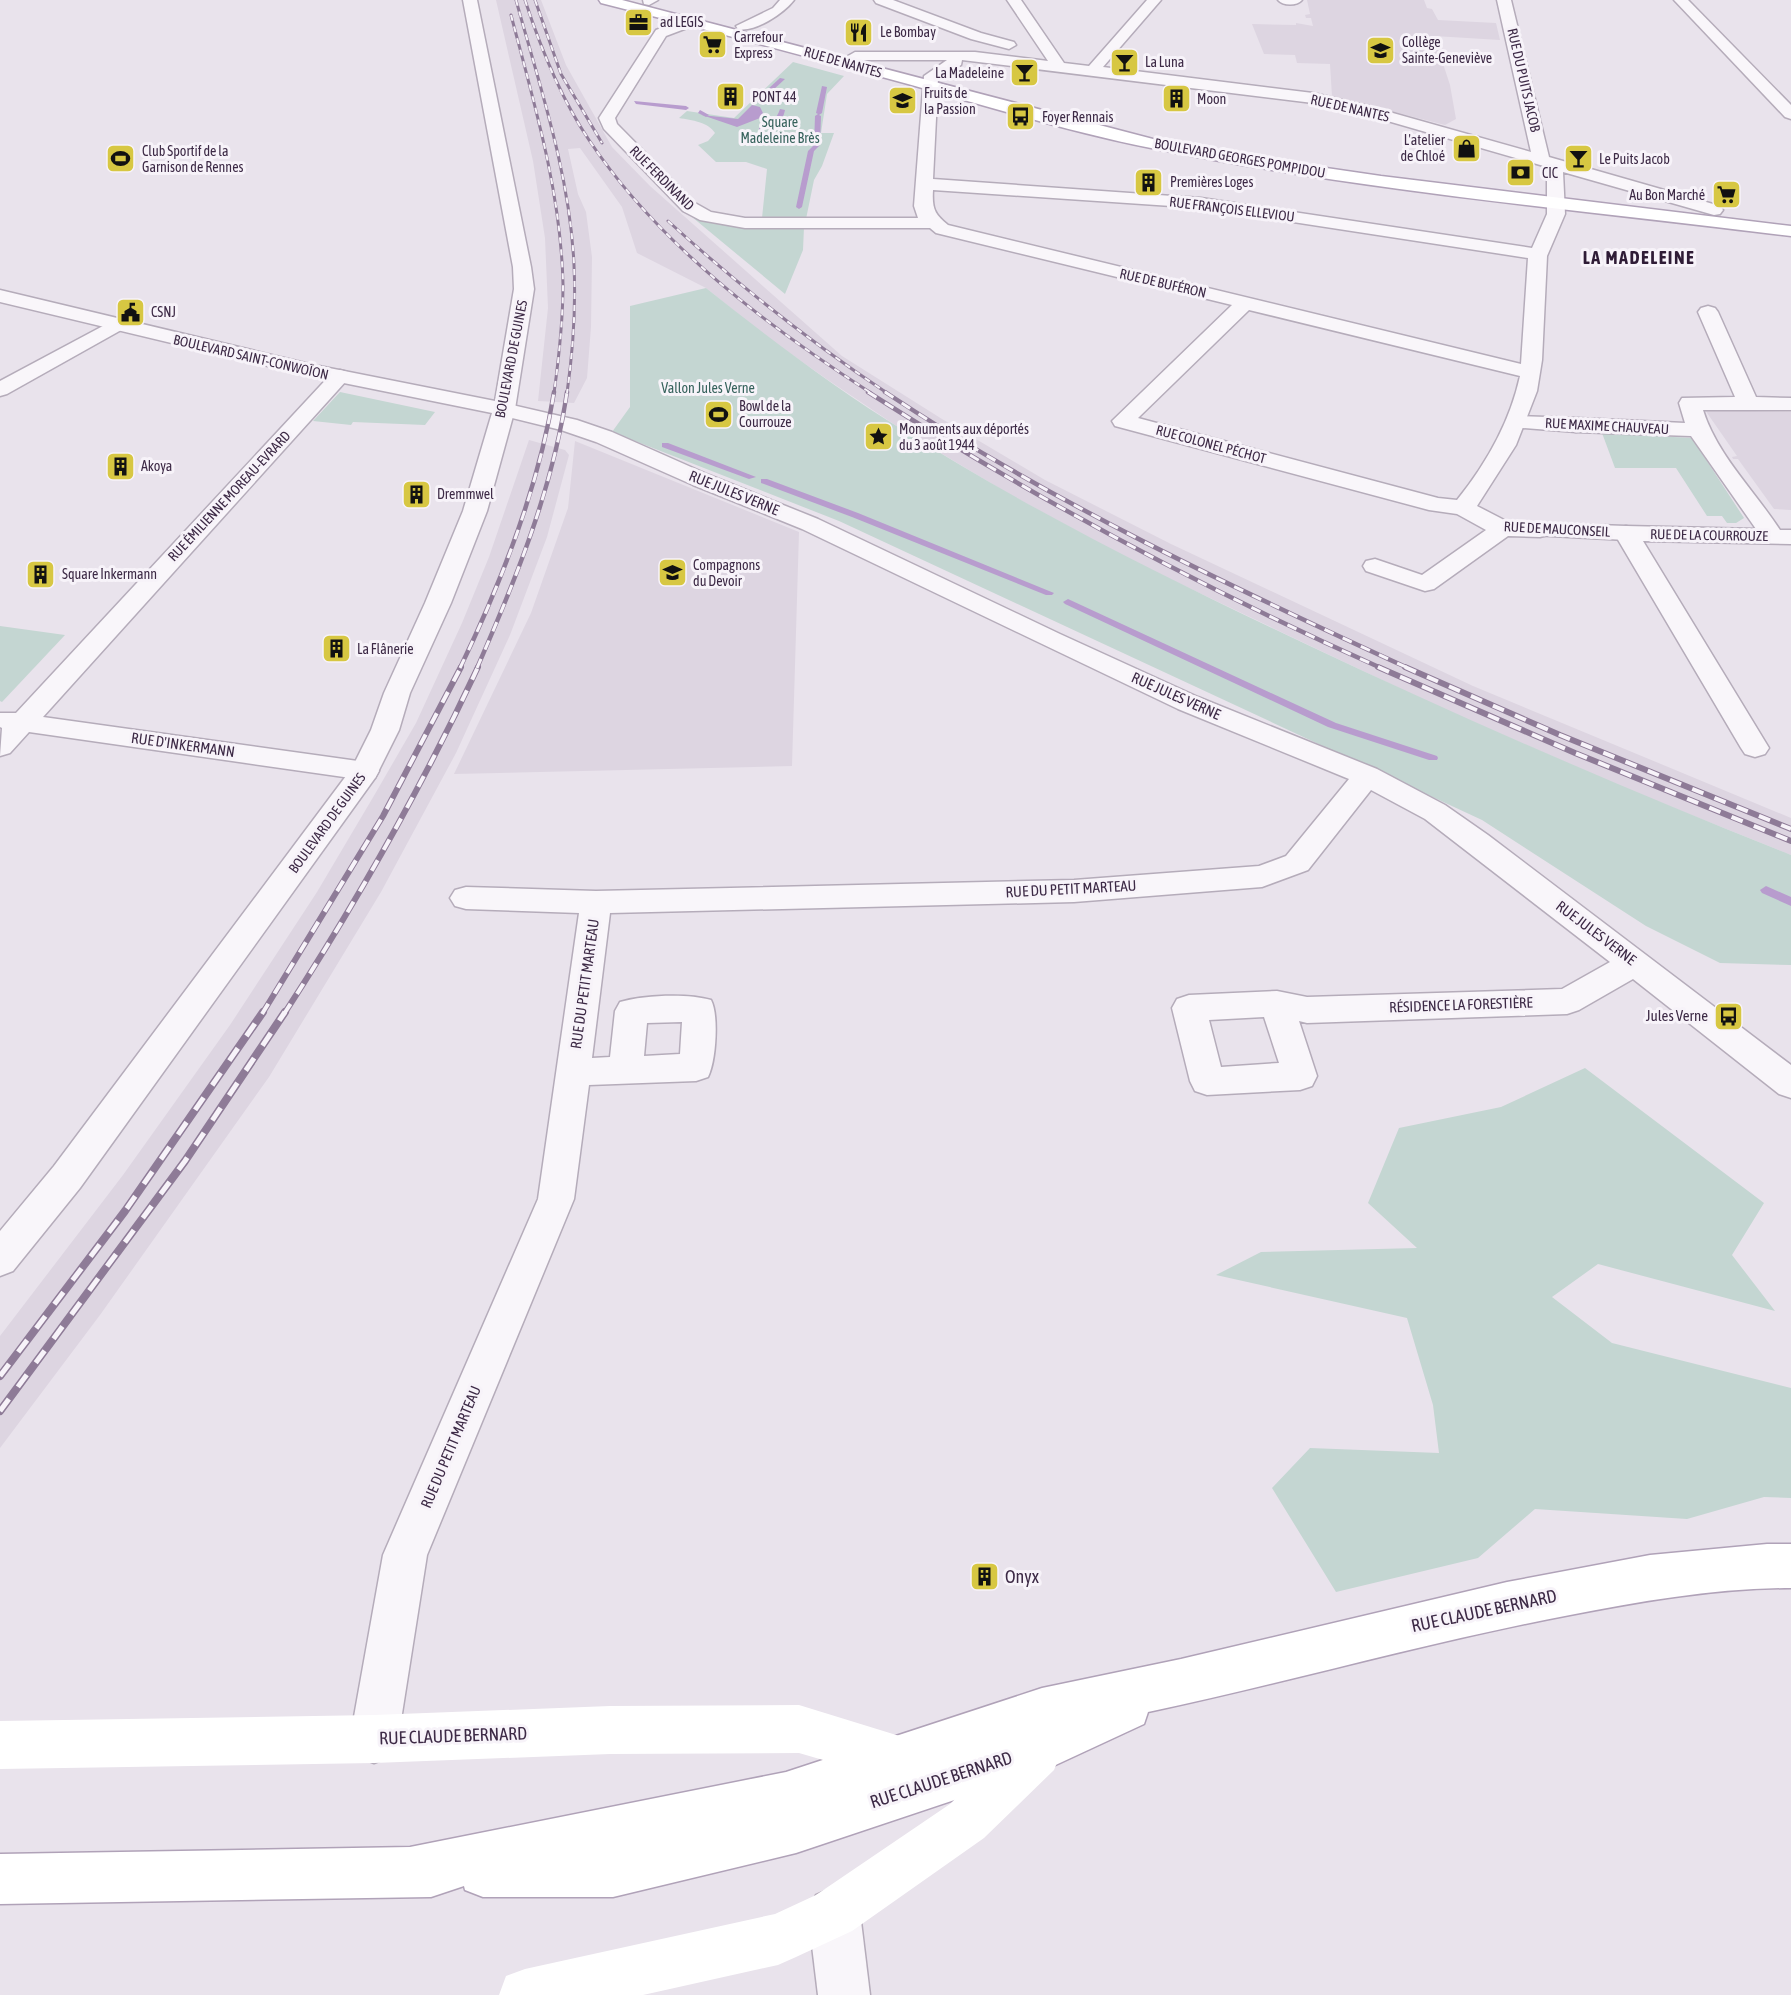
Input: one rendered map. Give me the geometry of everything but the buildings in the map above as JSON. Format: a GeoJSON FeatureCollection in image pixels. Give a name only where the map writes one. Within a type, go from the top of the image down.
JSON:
{"type":"FeatureCollection","features":[{"type":"Feature","properties":{"kind":"main road","name":"RUE DE NANTES"},"geometry":{"type":"LineString","coordinates":[[606,0],[931,81]]}},
{"type":"Feature","properties":{"kind":"main road","name":"RUE DE NANTES"},"geometry":{"type":"LineString","coordinates":[[648,0],[855,56],[931,81]]}},
{"type":"Feature","properties":{"kind":"main road","name":"BOULEVARD GEORGES POMPIDOU"},"geometry":{"type":"LineString","coordinates":[[931,81],[1028,113],[1153,144],[1252,162],[1381,181],[1555,196]]}},
{"type":"Feature","properties":{"kind":"main road","name":"RUE DE NANTES"},"geometry":{"type":"LineString","coordinates":[[1555,196],[1791,219]]}},
{"type":"Feature","properties":{"kind":"main road"},"geometry":{"type":"LineString","coordinates":[[1555,196],[1672,217],[1791,231]]}},
{"type":"Feature","properties":{"kind":"main road"},"geometry":{"type":"LineString","coordinates":[[1672,217],[1772,246]]}},
{"type":"Feature","properties":{"kind":"main road","name":"RUE CLAUDE BERNARD"},"geometry":{"type":"LineString","coordinates":[[411,1872],[786,1796],[1042,1712],[1181,1682],[1518,1602],[1650,1577],[1767,1566],[1791,1566]]}},
{"type":"Feature","properties":{"kind":"main road","name":"RUE CLAUDE BERNARD"},"geometry":{"type":"LineString","coordinates":[[0,1879],[411,1872],[613,1872],[796,1828],[1047,1745],[1181,1682]]}},
{"type":"Feature","properties":{"kind":"main road","name":"RUE CLAUDE BERNARD"},"geometry":{"type":"LineString","coordinates":[[0,1745],[374,1739],[610,1730],[799,1730],[902,1759]]}},
{"type":"Feature","properties":{"kind":"main road","name":"RUE CLAUDE BERNARD"},"geometry":{"type":"LineString","coordinates":[[525,1995],[778,1939],[834,1913],[968,1821],[1047,1745]]}},
{"type":"Feature","properties":{"kind":"street","name":"BOULEVARD DE GUINES"},"geometry":{"type":"LineString","coordinates":[[0,1259],[67,1177],[365,771],[385,730],[397,693],[438,603],[475,511],[504,409],[519,327],[523,279],[470,0]]}},
{"type":"Feature","properties":{"kind":"street"},"geometry":{"type":"LineString","coordinates":[[743,26],[778,11],[788,0]]}},
{"type":"Feature","properties":{"kind":"street"},"geometry":{"type":"LineString","coordinates":[[881,0],[1003,44],[1032,45]]}},
{"type":"Feature","properties":{"kind":"street"},"geometry":{"type":"LineString","coordinates":[[1014,0],[1032,45],[1059,66]]}},
{"type":"Feature","properties":{"kind":"street"},"geometry":{"type":"LineString","coordinates":[[1092,70],[1154,0]]}},
{"type":"Feature","properties":{"kind":"street"},"geometry":{"type":"LineString","coordinates":[[1285,0],[1295,0]]}},
{"type":"Feature","properties":{"kind":"street","name":"RUE DU PUITS JACOB"},"geometry":{"type":"LineString","coordinates":[[1504,0],[1548,162]]}},
{"type":"Feature","properties":{"kind":"street"},"geometry":{"type":"LineString","coordinates":[[1681,0],[1791,114]]}},
{"type":"Feature","properties":{"kind":"street","name":"RUE FERDINAND"},"geometry":{"type":"LineString","coordinates":[[690,22],[661,33],[607,118],[610,126],[689,207],[706,216],[745,223],[933,223]]}},
{"type":"Feature","properties":{"kind":"street","name":"RUE DE NANTES"},"geometry":{"type":"LineString","coordinates":[[855,56],[975,56],[1313,98],[1363,109],[1714,210]]}},
{"type":"Feature","properties":{"kind":"street","name":"RUE DE NANTES"},"geometry":{"type":"LineString","coordinates":[[931,81],[944,67],[975,56]]}},
{"type":"Feature","properties":{"kind":"street"},"geometry":{"type":"LineString","coordinates":[[931,81],[924,211],[933,223]]}},
{"type":"Feature","properties":{"kind":"street"},"geometry":{"type":"LineString","coordinates":[[1463,508],[1474,494],[1516,422],[1530,372],[1538,254],[1555,222],[1557,212],[1548,162]]}},
{"type":"Feature","properties":{"kind":"street","name":"RUE FRANÇOIS ELLEVIOU"},"geometry":{"type":"LineString","coordinates":[[925,184],[1201,203],[1538,254]]}},
{"type":"Feature","properties":{"kind":"street","name":"RUE DE BUFÉRON"},"geometry":{"type":"LineString","coordinates":[[933,223],[959,235],[1530,372]]}},
{"type":"Feature","properties":{"kind":"street","name":"BOULEVARD SAINT-CONWOÏON"},"geometry":{"type":"LineString","coordinates":[[0,296],[340,376],[504,409]]}},
{"type":"Feature","properties":{"kind":"street","name":"RUE COLONEL PÉCHOT"},"geometry":{"type":"LineString","coordinates":[[1245,303],[1124,420],[1437,505],[1463,508]]}},
{"type":"Feature","properties":{"kind":"street"},"geometry":{"type":"LineString","coordinates":[[1708,312],[1748,403]]}},
{"type":"Feature","properties":{"kind":"street"},"geometry":{"type":"LineString","coordinates":[[0,390],[116,325]]}},
{"type":"Feature","properties":{"kind":"street","name":"RUE ÉMILIENNE MOREAU-EVRARD"},"geometry":{"type":"LineString","coordinates":[[0,747],[10,721],[340,376]]}},
{"type":"Feature","properties":{"kind":"street"},"geometry":{"type":"LineString","coordinates":[[1781,536],[1740,494],[1698,430],[1690,403],[1791,404]]}},
{"type":"Feature","properties":{"kind":"street","name":"RUE JULES VERNE"},"geometry":{"type":"LineString","coordinates":[[504,409],[569,425],[604,437],[701,480],[810,524],[1188,703],[1367,776],[1435,812],[1791,1084]]}},
{"type":"Feature","properties":{"kind":"street","name":"RUE MAXIME CHAUVEAU"},"geometry":{"type":"LineString","coordinates":[[1516,422],[1698,430]]}},
{"type":"Feature","properties":{"kind":"street","name":"RUE DE MAUCONSEIL"},"geometry":{"type":"LineString","coordinates":[[1463,508],[1503,529],[1626,533],[1755,748]]}},
{"type":"Feature","properties":{"kind":"street"},"geometry":{"type":"LineString","coordinates":[[1375,566],[1425,584],[1503,529]]}},
{"type":"Feature","properties":{"kind":"street","name":"RUE DE LA COURROUZE"},"geometry":{"type":"LineString","coordinates":[[1626,533],[1781,536]]}},
{"type":"Feature","properties":{"kind":"street","name":"RUE D'INKERMANN"},"geometry":{"type":"LineString","coordinates":[[10,721],[365,771]]}},
{"type":"Feature","properties":{"kind":"street","name":"RUE DU PETIT MARTEAU"},"geometry":{"type":"LineString","coordinates":[[374,1739],[405,1555],[556,1199],[596,902],[1074,891],[1262,876],[1297,862],[1367,776]]}},
{"type":"Feature","properties":{"kind":"street"},"geometry":{"type":"LineString","coordinates":[[466,898],[596,902]]}},
{"type":"Feature","properties":{"kind":"street","name":"RÉSIDENCE LA FORESTIÈRE"},"geometry":{"type":"LineString","coordinates":[[1277,1004],[1307,1010],[1567,1001],[1635,963]]}},
{"type":"Feature","properties":{"kind":"street"},"geometry":{"type":"LineString","coordinates":[[573,1072],[626,1070]]}},
{"type":"Feature","properties":{"kind":"street"},"geometry":{"type":"LineString","coordinates":[[834,1913],[844,1995]]}},
{"type":"Feature","properties":{"kind":"shaded area"},"geometry":{"type":"Polygon","coordinates":[[[496,0],[541,0],[566,65],[612,147],[650,186],[842,356],[1045,480],[1171,544],[1473,686],[1791,818],[1791,855],[1634,792],[1439,707],[1132,561],[1009,494],[904,431],[828,380],[771,340],[706,288],[637,253],[622,207],[580,148],[568,149],[578,194],[586,212],[592,257],[591,327],[587,378],[574,403],[538,401],[548,308],[545,238],[533,161],[496,0]]]}},
{"type":"Feature","properties":{"kind":"shaded area"},"geometry":{"type":"Polygon","coordinates":[[[1307,0],[1424,0],[1427,8],[1432,9],[1438,20],[1496,23],[1500,40],[1434,36],[1450,85],[1456,119],[1445,125],[1332,96],[1330,64],[1297,63],[1295,55],[1264,54],[1252,24],[1296,25],[1296,23],[1313,26],[1311,18],[1306,18],[1305,15],[1310,14],[1307,0]]]}},
{"type":"Feature","properties":{"kind":"shaded area"},"geometry":{"type":"Polygon","coordinates":[[[752,105],[760,107],[763,113],[760,118],[737,127],[702,115],[738,119],[752,105]]]}},
{"type":"Feature","properties":{"kind":"shaded area"},"geometry":{"type":"Polygon","coordinates":[[[1705,410],[1791,412],[1791,510],[1774,509],[1738,459],[1733,459],[1732,457],[1737,456],[1705,410]]]}},
{"type":"Feature","properties":{"kind":"shaded area"},"geometry":{"type":"Polygon","coordinates":[[[529,440],[565,450],[569,455],[547,537],[510,635],[456,753],[381,892],[269,1077],[100,1315],[0,1448],[0,1336],[123,1175],[230,1025],[317,892],[375,794],[416,723],[462,623],[489,557],[529,440]]]}},
{"type":"Feature","properties":{"kind":"shaded area","name":"Compagnons du Devoir"},"geometry":{"type":"Polygon","coordinates":[[[575,441],[799,532],[792,766],[454,774],[531,613],[568,508],[575,441]]]}},
{"type":"Feature","properties":{"kind":"green space","name":"Square Madeleine Brès"},"geometry":{"type":"Polygon","coordinates":[[[793,62],[844,76],[827,94],[821,133],[834,133],[822,166],[814,180],[806,219],[762,218],[767,169],[746,162],[716,162],[698,145],[708,141],[715,133],[712,129],[699,122],[679,118],[687,111],[734,118],[793,62]]]}},
{"type":"Feature","properties":{"kind":"green space"},"geometry":{"type":"Polygon","coordinates":[[[692,217],[728,226],[804,227],[803,250],[785,294],[692,217]]]}},
{"type":"Feature","properties":{"kind":"green space","name":"Vallon Jules Verne"},"geometry":{"type":"Polygon","coordinates":[[[706,288],[804,363],[880,416],[955,462],[1105,545],[1369,674],[1609,780],[1791,855],[1791,965],[1720,963],[1646,926],[1482,820],[839,521],[612,432],[630,407],[630,306],[706,288]]]}},
{"type":"Feature","properties":{"kind":"green space"},"geometry":{"type":"Polygon","coordinates":[[[340,392],[435,412],[425,425],[353,422],[351,425],[313,421],[340,392]]]}},
{"type":"Feature","properties":{"kind":"green space"},"geometry":{"type":"Polygon","coordinates":[[[1602,433],[1692,438],[1744,518],[1736,523],[1727,523],[1722,516],[1707,516],[1676,468],[1615,468],[1602,433]]]}},
{"type":"Feature","properties":{"kind":"green space"},"geometry":{"type":"Polygon","coordinates":[[[0,626],[65,635],[2,702],[0,701],[0,626]]]}},
{"type":"Feature","properties":{"kind":"green space"},"geometry":{"type":"Polygon","coordinates":[[[1585,1068],[1764,1203],[1732,1255],[1775,1311],[1598,1264],[1552,1297],[1612,1343],[1791,1388],[1791,1498],[1764,1497],[1687,1519],[1535,1509],[1478,1558],[1336,1592],[1272,1488],[1310,1448],[1439,1453],[1433,1405],[1407,1318],[1216,1275],[1261,1252],[1417,1248],[1368,1203],[1399,1128],[1501,1107],[1585,1068]]]}},
{"type":"Feature","properties":{"kind":"waterway"},"geometry":{"type":"LineString","coordinates":[[771,89],[782,79]]}},
{"type":"Feature","properties":{"kind":"waterway"},"geometry":{"type":"LineString","coordinates":[[819,113],[824,87]]}},
{"type":"Feature","properties":{"kind":"waterway"},"geometry":{"type":"LineString","coordinates":[[758,101],[769,91]]}},
{"type":"Feature","properties":{"kind":"waterway"},"geometry":{"type":"LineString","coordinates":[[636,102],[686,108]]}},
{"type":"Feature","properties":{"kind":"waterway"},"geometry":{"type":"LineString","coordinates":[[761,129],[775,123],[781,117],[782,110]]}},
{"type":"Feature","properties":{"kind":"waterway"},"geometry":{"type":"LineString","coordinates":[[700,112],[706,115]]}},
{"type":"Feature","properties":{"kind":"waterway"},"geometry":{"type":"LineString","coordinates":[[799,207],[811,151],[817,145],[818,116]]}},
{"type":"Feature","properties":{"kind":"waterway"},"geometry":{"type":"LineString","coordinates":[[665,445],[752,477]]}},
{"type":"Feature","properties":{"kind":"waterway"},"geometry":{"type":"LineString","coordinates":[[764,481],[1049,593]]}},
{"type":"Feature","properties":{"kind":"waterway"},"geometry":{"type":"LineString","coordinates":[[1068,602],[1332,725],[1433,758]]}},
{"type":"Feature","properties":{"kind":"waterway"},"geometry":{"type":"LineString","coordinates":[[1766,890],[1791,902]]}},
{"type":"Feature","properties":{"kind":"railway"},"geometry":{"type":"LineString","coordinates":[[516,0],[544,98],[567,198],[574,265],[574,313],[567,393]]}},
{"type":"Feature","properties":{"kind":"railway"},"geometry":{"type":"LineString","coordinates":[[525,0],[552,72],[569,107],[589,140],[617,178],[648,214],[681,248],[754,311],[792,340],[871,393]]}},
{"type":"Feature","properties":{"kind":"railway"},"geometry":{"type":"LineString","coordinates":[[535,0],[561,74],[602,143]]}},
{"type":"Feature","properties":{"kind":"railway"},"geometry":{"type":"LineString","coordinates":[[511,15],[545,148],[561,250],[563,298],[554,393]]}},
{"type":"Feature","properties":{"kind":"railway"},"geometry":{"type":"LineString","coordinates":[[668,221],[774,311],[887,393]]}},
{"type":"Feature","properties":{"kind":"railway"},"geometry":{"type":"LineString","coordinates":[[460,668],[490,602],[529,498],[554,392]]}},
{"type":"Feature","properties":{"kind":"railway"},"geometry":{"type":"LineString","coordinates":[[477,668],[506,601],[543,498],[561,428],[567,392]]}},
{"type":"Feature","properties":{"kind":"railway"},"geometry":{"type":"LineString","coordinates":[[868,392],[992,468],[1120,540],[1249,606],[1381,668]]}},
{"type":"Feature","properties":{"kind":"railway"},"geometry":{"type":"LineString","coordinates":[[885,392],[947,432],[1075,506],[1274,606],[1408,668]]}},
{"type":"Feature","properties":{"kind":"railway"},"geometry":{"type":"LineString","coordinates":[[262,1014],[383,816],[461,667]]}},
{"type":"Feature","properties":{"kind":"railway"},"geometry":{"type":"LineString","coordinates":[[284,1014],[337,930],[387,844],[457,712],[478,667]]}},
{"type":"Feature","properties":{"kind":"railway"},"geometry":{"type":"LineString","coordinates":[[1378,667],[1575,753],[1791,841]]}},
{"type":"Feature","properties":{"kind":"railway"},"geometry":{"type":"LineString","coordinates":[[1405,667],[1560,735],[1791,829]]}},
{"type":"Feature","properties":{"kind":"railway"},"geometry":{"type":"LineString","coordinates":[[0,1376],[125,1211],[263,1012]]}},
{"type":"Feature","properties":{"kind":"railway"},"geometry":{"type":"LineString","coordinates":[[0,1411],[185,1161],[285,1012]]}},
{"type":"Feature","properties":{"kind":"place","name":"ad LEGIS"},"geometry":{"type":"Point","coordinates":[639,22]}},
{"type":"Feature","properties":{"kind":"place","name":"Le Bombay"},"geometry":{"type":"Point","coordinates":[859,32]}},
{"type":"Feature","properties":{"kind":"place","name":"Carrefour Express"},"geometry":{"type":"Point","coordinates":[713,45]}},
{"type":"Feature","properties":{"kind":"place","name":"Collège Sainte-Geneviève"},"geometry":{"type":"Point","coordinates":[1381,50]}},
{"type":"Feature","properties":{"kind":"place","name":"La Luna"},"geometry":{"type":"Point","coordinates":[1124,62]}},
{"type":"Feature","properties":{"kind":"place","name":"La Madeleine"},"geometry":{"type":"Point","coordinates":[1025,73]}},
{"type":"Feature","properties":{"kind":"place","name":"PONT 44"},"geometry":{"type":"Point","coordinates":[731,97]}},
{"type":"Feature","properties":{"kind":"place","name":"Moon"},"geometry":{"type":"Point","coordinates":[1176,99]}},
{"type":"Feature","properties":{"kind":"place","name":"Fruits de la Passion"},"geometry":{"type":"Point","coordinates":[903,101]}},
{"type":"Feature","properties":{"kind":"place","name":"Foyer Rennais"},"geometry":{"type":"Point","coordinates":[1021,117]}},
{"type":"Feature","properties":{"kind":"place","name":"L'atelier de Chloé"},"geometry":{"type":"Point","coordinates":[1466,148]}},
{"type":"Feature","properties":{"kind":"place","name":"Club Sportif de la Garnison de Rennes"},"geometry":{"type":"Point","coordinates":[121,159]}},
{"type":"Feature","properties":{"kind":"place","name":"Le Puits Jacob"},"geometry":{"type":"Point","coordinates":[1578,159]}},
{"type":"Feature","properties":{"kind":"place","name":"CIC"},"geometry":{"type":"Point","coordinates":[1521,173]}},
{"type":"Feature","properties":{"kind":"place","name":"Premières Loges"},"geometry":{"type":"Point","coordinates":[1149,182]}},
{"type":"Feature","properties":{"kind":"place","name":"Au Bon Marché"},"geometry":{"type":"Point","coordinates":[1726,195]}},
{"type":"Feature","properties":{"kind":"place","name":"CSNJ"},"geometry":{"type":"Point","coordinates":[130,312]}},
{"type":"Feature","properties":{"kind":"place","name":"Bowl de la Courrouze"},"geometry":{"type":"Point","coordinates":[718,414]}},
{"type":"Feature","properties":{"kind":"place","name":"Monuments aux déportés du 3 août 1944"},"geometry":{"type":"Point","coordinates":[878,437]}},
{"type":"Feature","properties":{"kind":"place","name":"Akoya"},"geometry":{"type":"Point","coordinates":[120,466]}},
{"type":"Feature","properties":{"kind":"place","name":"Dremmwel"},"geometry":{"type":"Point","coordinates":[416,494]}},
{"type":"Feature","properties":{"kind":"place","name":"Compagnons du Devoir"},"geometry":{"type":"Point","coordinates":[672,573]}},
{"type":"Feature","properties":{"kind":"place","name":"Square Inkermann"},"geometry":{"type":"Point","coordinates":[41,574]}},
{"type":"Feature","properties":{"kind":"place","name":"La Flânerie"},"geometry":{"type":"Point","coordinates":[336,649]}},
{"type":"Feature","properties":{"kind":"place","name":"Jules Verne"},"geometry":{"type":"Point","coordinates":[1729,1016]}},
{"type":"Feature","properties":{"kind":"place","name":"Onyx"},"geometry":{"type":"Point","coordinates":[984,1577]}},
{"type":"Feature","properties":{"kind":"district","name":"LA MADELEINE"},"geometry":{"type":"Point","coordinates":[1639,258]}}]}
